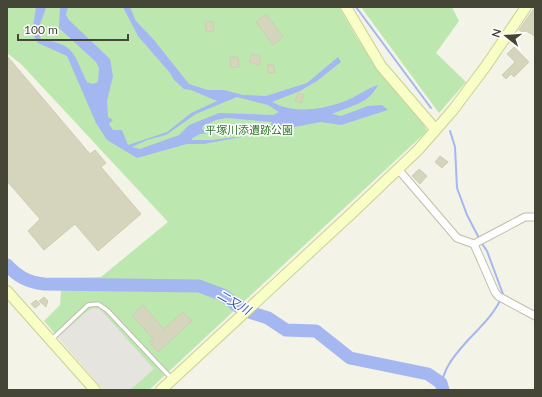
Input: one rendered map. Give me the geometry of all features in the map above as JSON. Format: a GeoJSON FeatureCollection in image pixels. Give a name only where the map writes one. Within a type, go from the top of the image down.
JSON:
{"type":"FeatureCollection","features":[{"type":"Feature","properties":{"kind":"street"},"geometry":{"type":"LineString","coordinates":[[346,7],[382,66],[435,129]]}},
{"type":"Feature","properties":{"kind":"street"},"geometry":{"type":"LineString","coordinates":[[161,390],[398,169],[453,110],[526,7]]}},
{"type":"Feature","properties":{"kind":"street"},"geometry":{"type":"LineString","coordinates":[[398,169],[458,238],[474,244],[498,296],[535,316]]}},
{"type":"Feature","properties":{"kind":"street"},"geometry":{"type":"LineString","coordinates":[[474,244],[525,217],[535,217]]}},
{"type":"Feature","properties":{"kind":"street"},"geometry":{"type":"LineString","coordinates":[[7,290],[95,390]]}},
{"type":"Feature","properties":{"kind":"lane"},"geometry":{"type":"LineString","coordinates":[[51,340],[88,305],[98,304],[108,310],[172,380]]}},
{"type":"Feature","properties":{"kind":"green space","name":"平塚川添遺跡公園"},"geometry":{"type":"Polygon","coordinates":[[[7,7],[339,7],[357,38],[422,122],[427,131],[149,390],[104,390],[44,321],[60,305],[62,278],[101,277],[168,222],[21,64],[7,53],[7,7]]]}},
{"type":"Feature","properties":{"kind":"green space"},"geometry":{"type":"Polygon","coordinates":[[[361,7],[452,7],[459,21],[436,53],[466,82],[439,113],[361,7]]]}},
{"type":"Feature","properties":{"kind":"shaded area"},"geometry":{"type":"Polygon","coordinates":[[[93,308],[100,309],[154,369],[130,390],[104,390],[58,337],[86,312],[93,308]]]}},
{"type":"Feature","properties":{"kind":"water"},"geometry":{"type":"Polygon","coordinates":[[[36,7],[46,7],[39,27],[39,35],[41,39],[61,44],[67,48],[76,57],[87,82],[93,84],[98,82],[99,68],[96,62],[59,28],[60,7],[68,7],[66,15],[69,20],[110,59],[113,76],[107,101],[108,117],[113,120],[109,124],[113,130],[122,130],[128,145],[167,132],[191,113],[217,101],[191,90],[184,89],[174,80],[170,73],[138,36],[123,7],[130,7],[136,21],[154,40],[189,84],[208,90],[224,90],[243,95],[266,96],[307,83],[338,57],[341,62],[317,81],[300,91],[272,102],[291,108],[320,108],[348,100],[378,85],[370,96],[358,104],[332,114],[341,116],[368,106],[382,105],[388,110],[341,125],[321,122],[254,135],[258,132],[256,129],[251,128],[200,134],[191,139],[212,140],[250,135],[204,144],[187,144],[137,158],[107,140],[96,123],[67,56],[38,43],[32,33],[36,7]],[[237,97],[196,114],[166,135],[147,140],[132,147],[140,149],[179,135],[189,125],[219,113],[273,115],[279,112],[268,105],[237,97]],[[226,118],[216,120],[203,126],[202,129],[212,131],[247,126],[266,127],[271,125],[272,122],[226,118]]]}},
{"type":"Feature","properties":{"kind":"building"},"geometry":{"type":"Polygon","coordinates":[[[535,7],[535,36],[526,31],[524,33],[519,30],[535,7]]]}},
{"type":"Feature","properties":{"kind":"building"},"geometry":{"type":"Polygon","coordinates":[[[266,14],[283,37],[273,45],[256,22],[266,14]]]}},
{"type":"Feature","properties":{"kind":"building"},"geometry":{"type":"Polygon","coordinates":[[[213,21],[214,31],[206,32],[205,22],[213,21]]]}},
{"type":"Feature","properties":{"kind":"building"},"geometry":{"type":"Polygon","coordinates":[[[514,47],[529,62],[514,77],[511,74],[506,79],[502,75],[515,62],[507,54],[514,47]]]}},
{"type":"Feature","properties":{"kind":"building"},"geometry":{"type":"Polygon","coordinates":[[[252,54],[261,57],[259,65],[249,62],[252,54]]]}},
{"type":"Feature","properties":{"kind":"building"},"geometry":{"type":"Polygon","coordinates":[[[7,56],[90,154],[95,150],[106,163],[101,167],[141,214],[98,251],[75,224],[44,250],[28,231],[40,219],[7,181],[7,56]]]}},
{"type":"Feature","properties":{"kind":"building"},"geometry":{"type":"Polygon","coordinates":[[[230,57],[238,57],[239,67],[231,68],[230,57]]]}},
{"type":"Feature","properties":{"kind":"building"},"geometry":{"type":"Polygon","coordinates":[[[273,64],[275,72],[268,73],[267,65],[273,64]]]}},
{"type":"Feature","properties":{"kind":"building"},"geometry":{"type":"Polygon","coordinates":[[[298,93],[304,95],[301,103],[295,101],[298,93]]]}},
{"type":"Feature","properties":{"kind":"building"},"geometry":{"type":"Polygon","coordinates":[[[440,156],[448,162],[442,168],[435,162],[440,156]]]}},
{"type":"Feature","properties":{"kind":"building"},"geometry":{"type":"Polygon","coordinates":[[[419,169],[427,176],[420,184],[412,176],[419,169]]]}},
{"type":"Feature","properties":{"kind":"building"},"geometry":{"type":"Polygon","coordinates":[[[44,297],[48,301],[46,307],[39,301],[44,297]]]}},
{"type":"Feature","properties":{"kind":"building"},"geometry":{"type":"Polygon","coordinates":[[[36,300],[40,304],[35,308],[31,304],[36,300]]]}},
{"type":"Feature","properties":{"kind":"building"},"geometry":{"type":"Polygon","coordinates":[[[143,305],[164,329],[183,312],[192,321],[158,352],[149,342],[153,339],[132,315],[143,305]]]}},
{"type":"Feature","properties":{"kind":"waterway"},"geometry":{"type":"LineString","coordinates":[[356,7],[431,108]]}},
{"type":"Feature","properties":{"kind":"waterway"},"geometry":{"type":"LineString","coordinates":[[450,131],[455,147],[457,188],[467,215],[479,238]]}},
{"type":"Feature","properties":{"kind":"waterway"},"geometry":{"type":"LineString","coordinates":[[441,383],[454,356],[492,314],[503,294],[487,251],[481,242]]}},
{"type":"Feature","properties":{"kind":"waterway","name":"二又川"},"geometry":{"type":"LineString","coordinates":[[7,265],[15,273],[24,278],[33,282],[44,284],[199,286],[223,295],[243,310],[268,318],[286,330],[316,331],[350,358],[428,374],[441,383],[443,390]]}}]}
